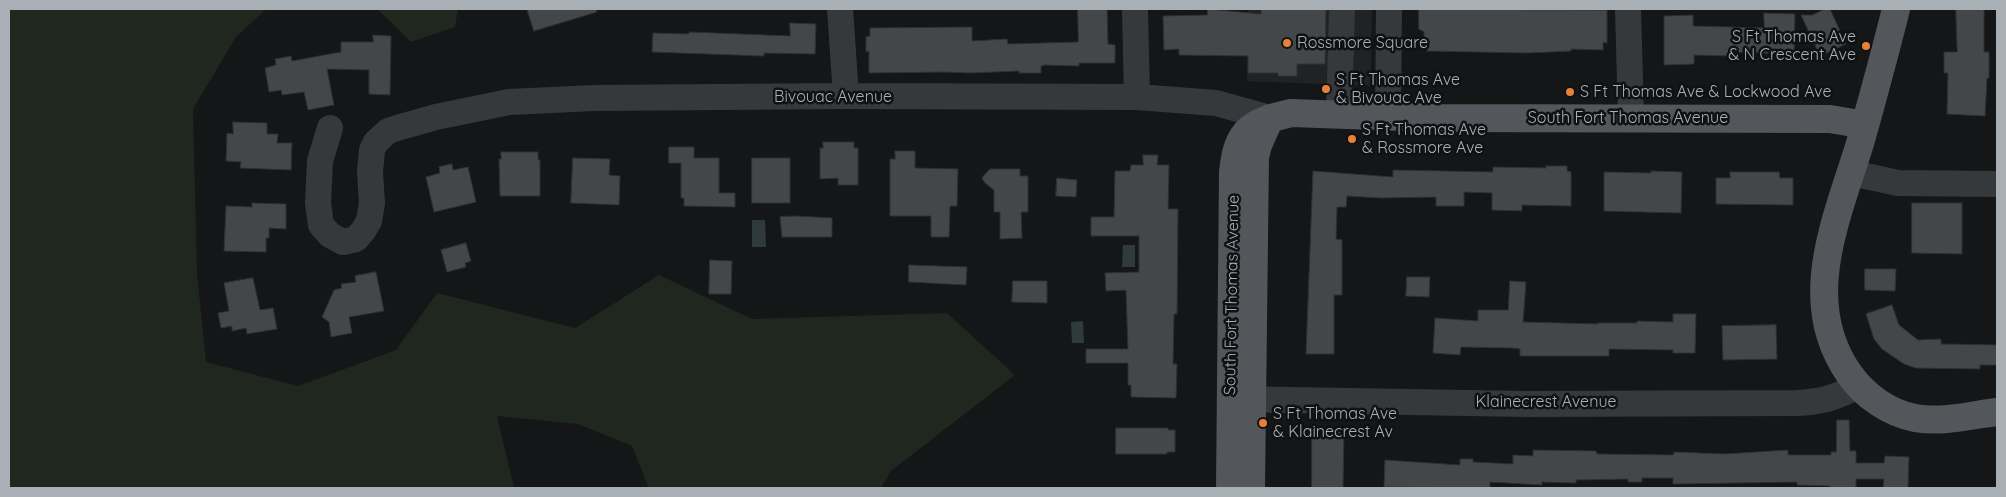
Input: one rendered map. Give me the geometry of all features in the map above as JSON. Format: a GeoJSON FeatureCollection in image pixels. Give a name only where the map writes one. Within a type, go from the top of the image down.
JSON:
{"type":"FeatureCollection","features":[{"type":"Feature","properties":{"kind":"main road"},"geometry":{"type":"LineString","coordinates":[[1896,9],[1852,173],[1829,242],[1824,280],[1824,300],[1832,345],[1858,386],[1879,403],[1913,417],[1936,420],[1997,412]]}},
{"type":"Feature","properties":{"kind":"main road","name":"South Fort Thomas Avenue"},"geometry":{"type":"LineString","coordinates":[[1251,488],[1242,399],[1235,153],[1242,136],[1252,127],[1270,118],[1292,113],[1432,118],[1830,119],[1865,126]]}},
{"type":"Feature","properties":{"kind":"main road","name":"South Fort Thomas Avenue"},"geometry":{"type":"LineString","coordinates":[[1230,488],[1242,399]]}},
{"type":"Feature","properties":{"kind":"street"},"geometry":{"type":"LineString","coordinates":[[840,9],[846,96]]}},
{"type":"Feature","properties":{"kind":"street"},"geometry":{"type":"LineString","coordinates":[[1135,9],[1137,97]]}},
{"type":"Feature","properties":{"kind":"street"},"geometry":{"type":"LineString","coordinates":[[1339,114],[1342,9]]}},
{"type":"Feature","properties":{"kind":"street"},"geometry":{"type":"LineString","coordinates":[[1388,116],[1389,9]]}},
{"type":"Feature","properties":{"kind":"street"},"geometry":{"type":"LineString","coordinates":[[1628,9],[1631,118]]}},
{"type":"Feature","properties":{"kind":"street","name":"Bivouac Avenue"},"geometry":{"type":"LineString","coordinates":[[330,128],[320,161],[318,203],[321,225],[330,236],[343,242],[356,239],[364,231],[369,221],[372,203],[370,172],[372,150],[376,142],[388,132],[436,116],[517,101],[594,98],[846,96],[1137,97],[1216,102],[1270,118]]}},
{"type":"Feature","properties":{"kind":"street"},"geometry":{"type":"LineString","coordinates":[[1852,173],[1898,182],[1997,184]]}},
{"type":"Feature","properties":{"kind":"street","name":"Klainecrest Avenue"},"geometry":{"type":"LineString","coordinates":[[1242,399],[1527,404],[1796,403],[1820,402],[1836,397],[1858,386]]}},
{"type":"Feature","properties":{"kind":"shaded area"},"geometry":{"type":"Polygon","coordinates":[[[9,9],[266,9],[236,37],[193,109],[197,273],[206,362],[298,386],[396,350],[437,293],[575,328],[659,275],[752,319],[947,313],[1015,375],[891,471],[881,488],[649,488],[632,446],[578,424],[497,416],[514,488],[9,488],[9,9]]]}},
{"type":"Feature","properties":{"kind":"shaded area"},"geometry":{"type":"Polygon","coordinates":[[[377,9],[458,9],[455,27],[411,42],[377,9]]]}},
{"type":"Feature","properties":{"kind":"shaded area"},"geometry":{"type":"Polygon","coordinates":[[[1248,9],[1372,9],[1371,86],[1247,81],[1248,9]]]}},
{"type":"Feature","properties":{"kind":"shaded area"},"geometry":{"type":"Polygon","coordinates":[[[752,220],[765,220],[766,247],[752,247],[752,220]]]}},
{"type":"Feature","properties":{"kind":"shaded area"},"geometry":{"type":"Polygon","coordinates":[[[1123,245],[1135,245],[1135,267],[1122,267],[1123,245]]]}},
{"type":"Feature","properties":{"kind":"shaded area"},"geometry":{"type":"Polygon","coordinates":[[[1083,321],[1084,343],[1072,343],[1071,322],[1083,321]]]}},
{"type":"Feature","properties":{"kind":"building"},"geometry":{"type":"Polygon","coordinates":[[[527,9],[596,9],[597,12],[534,31],[527,9]]]}},
{"type":"Feature","properties":{"kind":"building"},"geometry":{"type":"Polygon","coordinates":[[[1078,9],[1107,9],[1108,44],[1115,45],[1115,63],[1079,63],[1079,66],[1045,65],[1041,66],[1041,73],[1019,73],[1019,71],[869,73],[869,51],[866,52],[866,37],[870,36],[870,28],[972,27],[972,41],[1007,39],[1008,44],[1078,42],[1078,9]]]}},
{"type":"Feature","properties":{"kind":"building"},"geometry":{"type":"Polygon","coordinates":[[[1208,9],[1261,14],[1261,9],[1326,9],[1325,64],[1297,64],[1297,76],[1278,76],[1278,73],[1248,73],[1248,56],[1179,55],[1179,49],[1164,50],[1163,16],[1207,15],[1208,9]]]}},
{"type":"Feature","properties":{"kind":"building"},"geometry":{"type":"Polygon","coordinates":[[[1419,9],[1607,10],[1607,43],[1603,42],[1603,50],[1571,49],[1571,51],[1528,53],[1427,51],[1427,46],[1424,46],[1424,32],[1419,29],[1419,9]]]}},
{"type":"Feature","properties":{"kind":"building"},"geometry":{"type":"Polygon","coordinates":[[[1825,9],[1830,9],[1846,44],[1820,56],[1801,15],[1812,15],[1825,9]]]}},
{"type":"Feature","properties":{"kind":"building"},"geometry":{"type":"Polygon","coordinates":[[[1956,9],[1984,9],[1984,52],[1989,52],[1989,78],[1987,78],[1985,116],[1947,114],[1948,73],[1944,73],[1944,52],[1957,52],[1956,9]]]}},
{"type":"Feature","properties":{"kind":"building"},"geometry":{"type":"Polygon","coordinates":[[[1764,13],[1795,14],[1794,54],[1730,52],[1730,56],[1694,55],[1694,64],[1664,65],[1664,16],[1693,15],[1693,26],[1764,28],[1764,13]]]}},
{"type":"Feature","properties":{"kind":"building"},"geometry":{"type":"Polygon","coordinates":[[[790,23],[816,24],[815,54],[764,53],[764,56],[652,52],[653,33],[689,34],[689,32],[790,36],[790,23]]]}},
{"type":"Feature","properties":{"kind":"building"},"geometry":{"type":"Polygon","coordinates":[[[373,35],[391,36],[390,95],[369,94],[369,70],[327,69],[334,105],[308,110],[304,92],[282,95],[281,90],[269,92],[265,68],[276,65],[275,59],[291,56],[292,61],[341,52],[341,42],[373,42],[373,35]]]}},
{"type":"Feature","properties":{"kind":"building"},"geometry":{"type":"Polygon","coordinates":[[[233,122],[267,123],[267,134],[278,134],[277,143],[292,143],[291,170],[240,168],[241,162],[226,161],[227,133],[233,134],[233,122]]]}},
{"type":"Feature","properties":{"kind":"building"},"geometry":{"type":"Polygon","coordinates":[[[823,142],[854,142],[854,148],[858,148],[858,185],[838,185],[838,178],[820,179],[820,148],[823,148],[823,142]]]}},
{"type":"Feature","properties":{"kind":"building"},"geometry":{"type":"Polygon","coordinates":[[[669,147],[694,147],[694,158],[719,158],[719,193],[735,193],[735,207],[684,206],[684,198],[681,198],[681,163],[669,163],[669,147]]]}},
{"type":"Feature","properties":{"kind":"building"},"geometry":{"type":"Polygon","coordinates":[[[895,151],[915,151],[915,168],[958,169],[957,206],[950,206],[949,237],[931,237],[931,216],[890,216],[890,159],[895,159],[895,151]]]}},
{"type":"Feature","properties":{"kind":"building"},"geometry":{"type":"Polygon","coordinates":[[[501,152],[538,152],[538,160],[540,160],[540,196],[500,196],[499,159],[501,159],[501,152]]]}},
{"type":"Feature","properties":{"kind":"building"},"geometry":{"type":"Polygon","coordinates":[[[1143,155],[1158,155],[1157,165],[1169,165],[1168,209],[1178,209],[1177,314],[1174,314],[1173,364],[1177,364],[1176,398],[1131,397],[1131,385],[1128,385],[1128,363],[1086,363],[1086,349],[1128,349],[1126,290],[1106,291],[1105,273],[1139,272],[1139,236],[1091,236],[1091,217],[1114,217],[1115,171],[1130,171],[1131,165],[1143,165],[1143,155]]]}},
{"type":"Feature","properties":{"kind":"building"},"geometry":{"type":"Polygon","coordinates":[[[573,158],[610,159],[609,175],[620,176],[619,205],[571,203],[573,158]]]}},
{"type":"Feature","properties":{"kind":"building"},"geometry":{"type":"Polygon","coordinates":[[[752,158],[790,158],[790,203],[752,203],[752,158]]]}},
{"type":"Feature","properties":{"kind":"building"},"geometry":{"type":"Polygon","coordinates":[[[452,164],[453,170],[468,167],[476,202],[434,212],[426,177],[440,173],[439,167],[452,164]]]}},
{"type":"Feature","properties":{"kind":"building"},"geometry":{"type":"Polygon","coordinates":[[[1546,166],[1567,166],[1567,171],[1571,172],[1571,206],[1522,205],[1522,211],[1492,210],[1492,193],[1464,192],[1464,206],[1436,206],[1436,197],[1381,198],[1347,196],[1346,207],[1337,207],[1336,239],[1342,240],[1342,295],[1334,295],[1334,354],[1306,354],[1313,171],[1393,177],[1393,170],[1493,172],[1493,167],[1546,168],[1546,166]]]}},
{"type":"Feature","properties":{"kind":"building"},"geometry":{"type":"Polygon","coordinates":[[[990,169],[1020,169],[1020,176],[1028,176],[1028,212],[1021,212],[1022,238],[1000,239],[1000,212],[994,212],[994,190],[982,178],[990,169]]]}},
{"type":"Feature","properties":{"kind":"building"},"geometry":{"type":"Polygon","coordinates":[[[1651,171],[1682,172],[1681,213],[1604,211],[1604,172],[1651,173],[1651,171]]]}},
{"type":"Feature","properties":{"kind":"building"},"geometry":{"type":"Polygon","coordinates":[[[1730,172],[1779,172],[1780,178],[1793,178],[1793,205],[1716,204],[1716,178],[1730,178],[1730,172]]]}},
{"type":"Feature","properties":{"kind":"building"},"geometry":{"type":"Polygon","coordinates":[[[1057,178],[1077,180],[1076,197],[1056,196],[1057,178]]]}},
{"type":"Feature","properties":{"kind":"building"},"geometry":{"type":"Polygon","coordinates":[[[252,203],[286,204],[286,229],[269,228],[269,238],[266,238],[266,252],[224,251],[226,206],[252,207],[252,203]]]}},
{"type":"Feature","properties":{"kind":"building"},"geometry":{"type":"Polygon","coordinates":[[[1912,203],[1962,203],[1962,254],[1912,253],[1912,203]]]}},
{"type":"Feature","properties":{"kind":"building"},"geometry":{"type":"Polygon","coordinates":[[[780,217],[832,218],[832,237],[782,237],[780,217]]]}},
{"type":"Feature","properties":{"kind":"building"},"geometry":{"type":"Polygon","coordinates":[[[466,243],[471,261],[465,263],[466,267],[447,272],[441,250],[466,243]]]}},
{"type":"Feature","properties":{"kind":"building"},"geometry":{"type":"Polygon","coordinates":[[[710,260],[732,261],[731,294],[709,294],[710,260]]]}},
{"type":"Feature","properties":{"kind":"building"},"geometry":{"type":"Polygon","coordinates":[[[909,265],[967,267],[966,285],[909,282],[909,265]]]}},
{"type":"Feature","properties":{"kind":"building"},"geometry":{"type":"Polygon","coordinates":[[[1865,269],[1896,269],[1895,291],[1865,290],[1865,269]]]}},
{"type":"Feature","properties":{"kind":"building"},"geometry":{"type":"Polygon","coordinates":[[[376,272],[384,311],[349,317],[352,333],[331,337],[329,322],[322,317],[334,290],[342,288],[341,284],[356,282],[355,276],[376,272]]]}},
{"type":"Feature","properties":{"kind":"building"},"geometry":{"type":"Polygon","coordinates":[[[1407,277],[1430,277],[1429,297],[1406,296],[1407,277]]]}},
{"type":"Feature","properties":{"kind":"building"},"geometry":{"type":"Polygon","coordinates":[[[253,278],[260,310],[273,308],[277,329],[247,334],[246,328],[232,331],[232,326],[221,328],[218,313],[229,311],[224,283],[253,278]]]}},
{"type":"Feature","properties":{"kind":"building"},"geometry":{"type":"Polygon","coordinates":[[[1013,281],[1047,281],[1047,303],[1012,302],[1013,281]]]}},
{"type":"Feature","properties":{"kind":"building"},"geometry":{"type":"Polygon","coordinates":[[[1510,281],[1526,282],[1523,322],[1598,324],[1637,323],[1637,321],[1673,322],[1673,314],[1696,314],[1695,353],[1673,353],[1673,350],[1609,349],[1609,356],[1520,356],[1520,349],[1461,347],[1460,355],[1433,353],[1435,318],[1478,321],[1478,310],[1508,310],[1510,281]]]}},
{"type":"Feature","properties":{"kind":"building"},"geometry":{"type":"Polygon","coordinates":[[[1892,305],[1899,325],[1918,340],[1941,339],[1941,344],[1997,345],[1997,365],[1980,365],[1980,369],[1916,368],[1904,364],[1882,349],[1874,339],[1866,314],[1892,305]]]}},
{"type":"Feature","properties":{"kind":"building"},"geometry":{"type":"Polygon","coordinates":[[[1776,325],[1777,359],[1723,360],[1722,326],[1776,325]]]}},
{"type":"Feature","properties":{"kind":"building"},"geometry":{"type":"Polygon","coordinates":[[[1837,420],[1849,420],[1850,451],[1856,451],[1856,463],[1884,463],[1885,456],[1909,457],[1908,488],[1883,488],[1884,479],[1856,479],[1856,488],[1830,488],[1830,486],[1797,485],[1797,482],[1673,484],[1673,478],[1642,478],[1642,482],[1628,482],[1628,479],[1576,480],[1576,483],[1542,482],[1542,485],[1490,482],[1490,488],[1384,487],[1385,460],[1460,465],[1460,459],[1473,459],[1473,462],[1513,464],[1513,455],[1533,456],[1533,450],[1596,451],[1597,454],[1673,455],[1674,452],[1725,454],[1788,450],[1788,455],[1831,455],[1831,452],[1836,452],[1837,420]]]}},
{"type":"Feature","properties":{"kind":"building"},"geometry":{"type":"Polygon","coordinates":[[[1116,428],[1168,428],[1168,430],[1175,430],[1175,452],[1167,452],[1167,454],[1116,454],[1116,428]]]}},
{"type":"Feature","properties":{"kind":"building"},"geometry":{"type":"Polygon","coordinates":[[[1312,432],[1344,432],[1343,488],[1312,488],[1312,432]]]}},
{"type":"Feature","properties":{"kind":"place","name":"Rossmore Square"},"geometry":{"type":"Point","coordinates":[1287,43]}},
{"type":"Feature","properties":{"kind":"place","name":"S Ft Thomas Ave & N Crescent Ave"},"geometry":{"type":"Point","coordinates":[1866,46]}},
{"type":"Feature","properties":{"kind":"place","name":"S Ft Thomas Ave & Bivouac Ave"},"geometry":{"type":"Point","coordinates":[1326,89]}},
{"type":"Feature","properties":{"kind":"place","name":"S Ft Thomas Ave & Lockwood Ave"},"geometry":{"type":"Point","coordinates":[1570,92]}},
{"type":"Feature","properties":{"kind":"place","name":"S Ft Thomas Ave & Rossmore Ave"},"geometry":{"type":"Point","coordinates":[1352,139]}},
{"type":"Feature","properties":{"kind":"place","name":"S Ft Thomas Ave & Klainecrest Av"},"geometry":{"type":"Point","coordinates":[1263,423]}}]}
